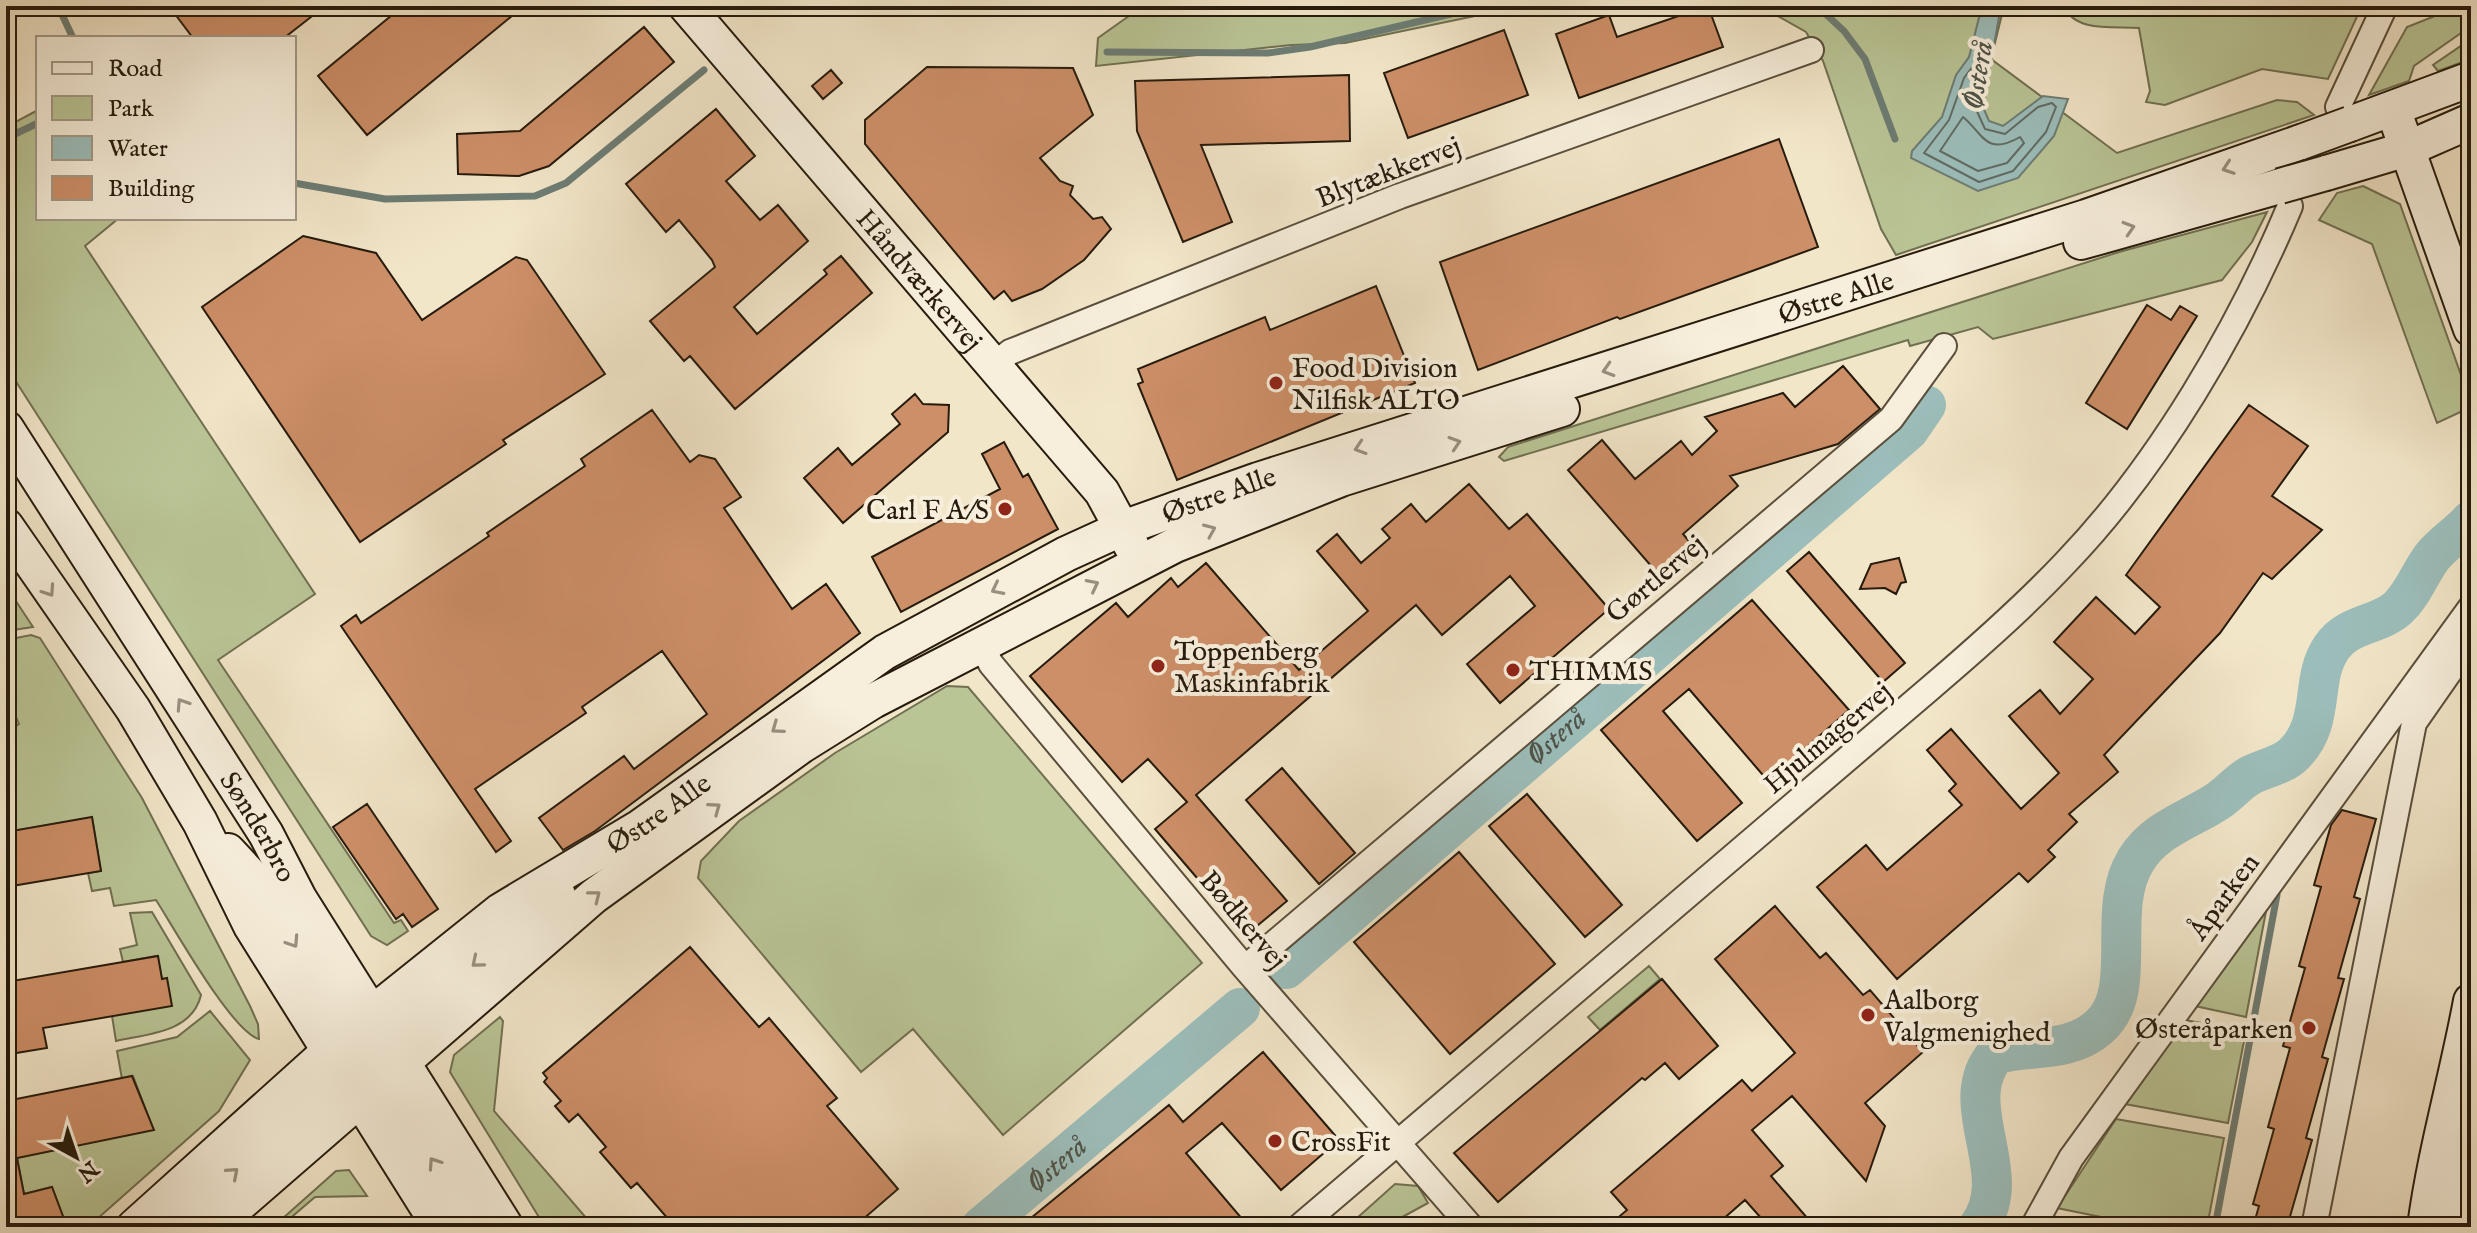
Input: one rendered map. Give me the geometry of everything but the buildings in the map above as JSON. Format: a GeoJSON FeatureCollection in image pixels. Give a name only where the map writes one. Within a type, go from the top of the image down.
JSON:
{"type":"FeatureCollection","features":[{"type":"Feature","properties":{"kind":"street","name":"Håndværkervej"},"geometry":{"type":"LineString","coordinates":[[686,6],[1102,492],[1139,562]]}},
{"type":"Feature","properties":{"kind":"street"},"geometry":{"type":"LineString","coordinates":[[2344,115],[2385,6]]}},
{"type":"Feature","properties":{"kind":"street","name":"Blytækkervej"},"geometry":{"type":"LineString","coordinates":[[993,365],[1010,352],[1400,196],[1811,50]]}},
{"type":"Feature","properties":{"kind":"street","name":"Østre Alle"},"geometry":{"type":"LineString","coordinates":[[213,1227],[370,1057],[463,974],[640,827],[885,652],[986,594],[1123,528],[1258,480],[2086,217],[2301,142],[2344,115],[2393,109],[2471,79]]}},
{"type":"Feature","properties":{"kind":"street"},"geometry":{"type":"LineString","coordinates":[[2393,109],[2471,329]]}},
{"type":"Feature","properties":{"kind":"street","name":"Østre Alle"},"geometry":{"type":"LineString","coordinates":[[134,1227],[293,1084],[370,1057],[573,914],[801,746],[873,701],[1139,562],[1258,509],[1341,479],[1960,279],[2285,196],[2326,173],[2407,149],[2471,121]]}},
{"type":"Feature","properties":{"kind":"street","name":"Hjulmagervej"},"geometry":{"type":"LineString","coordinates":[[1299,1227],[1948,673],[2069,559],[2116,504],[2197,388],[2263,272],[2285,196]]}},
{"type":"Feature","properties":{"kind":"street","name":"Gørtlervej"},"geometry":{"type":"LineString","coordinates":[[1245,968],[1891,419],[1944,346]]}},
{"type":"Feature","properties":{"kind":"street","name":"Sønderbro"},"geometry":{"type":"LineString","coordinates":[[6,428],[266,834],[299,898],[370,1057],[440,1227]]}},
{"type":"Feature","properties":{"kind":"street"},"geometry":{"type":"LineString","coordinates":[[6,465],[73,534]]}},
{"type":"Feature","properties":{"kind":"street","name":"Sønderbro"},"geometry":{"type":"LineString","coordinates":[[6,526],[133,709],[200,822],[251,926],[370,1057],[506,1227]]}},
{"type":"Feature","properties":{"kind":"street","name":"Åparken"},"geometry":{"type":"LineString","coordinates":[[2033,1227],[2071,1158],[2471,607]]}},
{"type":"Feature","properties":{"kind":"street"},"geometry":{"type":"LineString","coordinates":[[2314,1227],[2414,723],[2471,641]]}},
{"type":"Feature","properties":{"kind":"street","name":"Bødkervej"},"geometry":{"type":"LineString","coordinates":[[980,643],[991,664],[1245,968],[1471,1227]]}},
{"type":"Feature","properties":{"kind":"street"},"geometry":{"type":"LineString","coordinates":[[2425,1227],[2431,1177],[2453,1095],[2471,1001]]}},
{"type":"Feature","properties":{"kind":"street"},"geometry":{"type":"LineString","coordinates":[[176,1227],[370,1057],[478,1227]]}},
{"type":"Feature","properties":{"kind":"street"},"geometry":{"type":"LineString","coordinates":[[2450,1227],[2455,1180],[2453,1095]]}},
{"type":"Feature","properties":{"kind":"green space"},"geometry":{"type":"Polygon","coordinates":[[[1143,6],[1523,6],[1345,43],[1291,45],[1096,66],[1098,38],[1143,6]]]}},
{"type":"Feature","properties":{"kind":"green space"},"geometry":{"type":"Polygon","coordinates":[[[1760,6],[2004,6],[1991,59],[2117,153],[2277,100],[2297,102],[2314,115],[1896,255],[1881,229],[1823,61],[1806,32],[1760,6]]]}},
{"type":"Feature","properties":{"kind":"green space"},"geometry":{"type":"Polygon","coordinates":[[[2064,6],[2362,6],[2328,79],[2262,69],[2165,105],[2146,102],[2150,91],[2139,28],[2086,24],[2069,15],[2064,6]]]}},
{"type":"Feature","properties":{"kind":"green space"},"geometry":{"type":"Polygon","coordinates":[[[2460,6],[2471,6],[2471,26],[2414,66],[2409,81],[2369,95],[2407,27],[2460,6]]]}},
{"type":"Feature","properties":{"kind":"green space"},"geometry":{"type":"Polygon","coordinates":[[[2471,39],[2471,59],[2438,71],[2433,65],[2471,39]]]}},
{"type":"Feature","properties":{"kind":"green space"},"geometry":{"type":"Polygon","coordinates":[[[36,111],[36,220],[117,220],[85,246],[315,594],[218,660],[394,923],[401,920],[408,931],[387,945],[371,936],[6,366],[6,119],[10,125],[36,111]]]}},
{"type":"Feature","properties":{"kind":"green space"},"geometry":{"type":"Polygon","coordinates":[[[2363,186],[2400,204],[2471,403],[2471,407],[2437,423],[2372,244],[2319,220],[2337,193],[2363,186]]]}},
{"type":"Feature","properties":{"kind":"green space"},"geometry":{"type":"Polygon","coordinates":[[[2267,212],[2252,242],[2222,280],[1993,339],[1978,327],[1910,346],[1908,340],[1504,461],[1499,457],[1508,447],[2119,252],[2267,212]]]}},
{"type":"Feature","properties":{"kind":"green space"},"geometry":{"type":"Polygon","coordinates":[[[6,586],[33,627],[6,631],[6,586]]]}},
{"type":"Feature","properties":{"kind":"green space"},"geometry":{"type":"Polygon","coordinates":[[[31,635],[40,638],[142,798],[250,1006],[258,1024],[259,1039],[234,1018],[219,999],[156,900],[114,906],[110,888],[92,891],[88,873],[101,871],[92,818],[6,832],[6,731],[19,724],[8,694],[11,663],[6,640],[31,635]]]}},
{"type":"Feature","properties":{"kind":"green space"},"geometry":{"type":"Polygon","coordinates":[[[947,686],[968,687],[1202,963],[1003,1135],[913,1029],[861,1072],[698,878],[701,861],[739,821],[835,753],[947,686]]]}},
{"type":"Feature","properties":{"kind":"green space"},"geometry":{"type":"Polygon","coordinates":[[[2267,906],[2246,1017],[2195,1006],[2267,906]]]}},
{"type":"Feature","properties":{"kind":"green space"},"geometry":{"type":"Polygon","coordinates":[[[152,912],[201,995],[188,1017],[167,1030],[116,1041],[112,1016],[162,979],[157,956],[123,962],[120,949],[137,945],[130,913],[152,912]]]}},
{"type":"Feature","properties":{"kind":"green space"},"geometry":{"type":"Polygon","coordinates":[[[1649,966],[1660,979],[1600,1030],[1588,1017],[1649,966]]]}},
{"type":"Feature","properties":{"kind":"green space"},"geometry":{"type":"Polygon","coordinates":[[[210,1011],[250,1060],[219,1111],[88,1227],[67,1227],[52,1187],[24,1194],[17,1158],[153,1129],[133,1076],[122,1079],[117,1051],[177,1037],[210,1011]]]}},
{"type":"Feature","properties":{"kind":"green space"},"geometry":{"type":"Polygon","coordinates":[[[500,1017],[503,1021],[494,1111],[594,1227],[545,1227],[450,1072],[454,1055],[500,1017]]]}},
{"type":"Feature","properties":{"kind":"green space"},"geometry":{"type":"Polygon","coordinates":[[[2185,1020],[2246,1031],[2228,1123],[2125,1104],[2185,1020]]]}},
{"type":"Feature","properties":{"kind":"green space"},"geometry":{"type":"Polygon","coordinates":[[[2116,1119],[2224,1138],[2207,1227],[2150,1227],[2057,1208],[2116,1119]]]}},
{"type":"Feature","properties":{"kind":"green space"},"geometry":{"type":"Polygon","coordinates":[[[349,1170],[367,1196],[315,1197],[280,1227],[273,1227],[336,1171],[349,1170]]]}},
{"type":"Feature","properties":{"kind":"green space"},"geometry":{"type":"Polygon","coordinates":[[[1395,1184],[1418,1186],[1428,1203],[1384,1227],[1378,1224],[1347,1227],[1395,1184]]]}},
{"type":"Feature","properties":{"kind":"water"},"geometry":{"type":"Polygon","coordinates":[[[1982,6],[2001,6],[1983,107],[1989,121],[2003,126],[2043,96],[2068,99],[2054,136],[2018,178],[1978,191],[1911,158],[1912,151],[1942,117],[1956,75],[1969,57],[1982,6]]]}},
{"type":"Feature","properties":{"kind":"waterway"},"geometry":{"type":"LineString","coordinates":[[58,6],[72,36]]}},
{"type":"Feature","properties":{"kind":"waterway"},"geometry":{"type":"LineString","coordinates":[[1107,52],[1268,53],[1310,47],[1485,6]]}},
{"type":"Feature","properties":{"kind":"waterway"},"geometry":{"type":"LineString","coordinates":[[1817,6],[1844,31],[1865,59],[1895,139]]}},
{"type":"Feature","properties":{"kind":"waterway"},"geometry":{"type":"LineString","coordinates":[[296,183],[385,199],[535,196],[566,183],[704,70]]}},
{"type":"Feature","properties":{"kind":"waterway"},"geometry":{"type":"LineString","coordinates":[[6,133],[15,134],[36,124]]}},
{"type":"Feature","properties":{"kind":"waterway","name":"Østerå"},"geometry":{"type":"LineString","coordinates":[[1286,969],[1909,430],[1926,405]]}},
{"type":"Feature","properties":{"kind":"waterway"},"geometry":{"type":"LineString","coordinates":[[1978,1227],[1989,1206],[1992,1185],[1980,1095],[1984,1074],[1996,1054],[2063,1045],[2099,1027],[2111,1012],[2118,993],[2127,880],[2144,849],[2163,833],[2218,801],[2247,778],[2294,754],[2311,728],[2321,673],[2332,647],[2346,633],[2398,608],[2432,557],[2471,520]]}},
{"type":"Feature","properties":{"kind":"waterway"},"geometry":{"type":"LineString","coordinates":[[2215,1227],[2277,895]]}},
{"type":"Feature","properties":{"kind":"waterway","name":"Østerå"},"geometry":{"type":"LineString","coordinates":[[981,1227],[1240,1008]]}},
{"type":"Feature","properties":{"kind":"place","name":"Food Division Nilfisk ALTO"},"geometry":{"type":"Point","coordinates":[1276,383]}},
{"type":"Feature","properties":{"kind":"place","name":"Carl F A/S"},"geometry":{"type":"Point","coordinates":[1005,509]}},
{"type":"Feature","properties":{"kind":"place","name":"Toppenberg Maskinfabrik"},"geometry":{"type":"Point","coordinates":[1158,666]}},
{"type":"Feature","properties":{"kind":"place","name":"THIMMS"},"geometry":{"type":"Point","coordinates":[1513,670]}},
{"type":"Feature","properties":{"kind":"place","name":"Aalborg Valgmenighed"},"geometry":{"type":"Point","coordinates":[1868,1015]}},
{"type":"Feature","properties":{"kind":"place","name":"Østeråparken"},"geometry":{"type":"Point","coordinates":[2309,1028]}},
{"type":"Feature","properties":{"kind":"place","name":"CrossFit"},"geometry":{"type":"Point","coordinates":[1275,1141]}}]}
